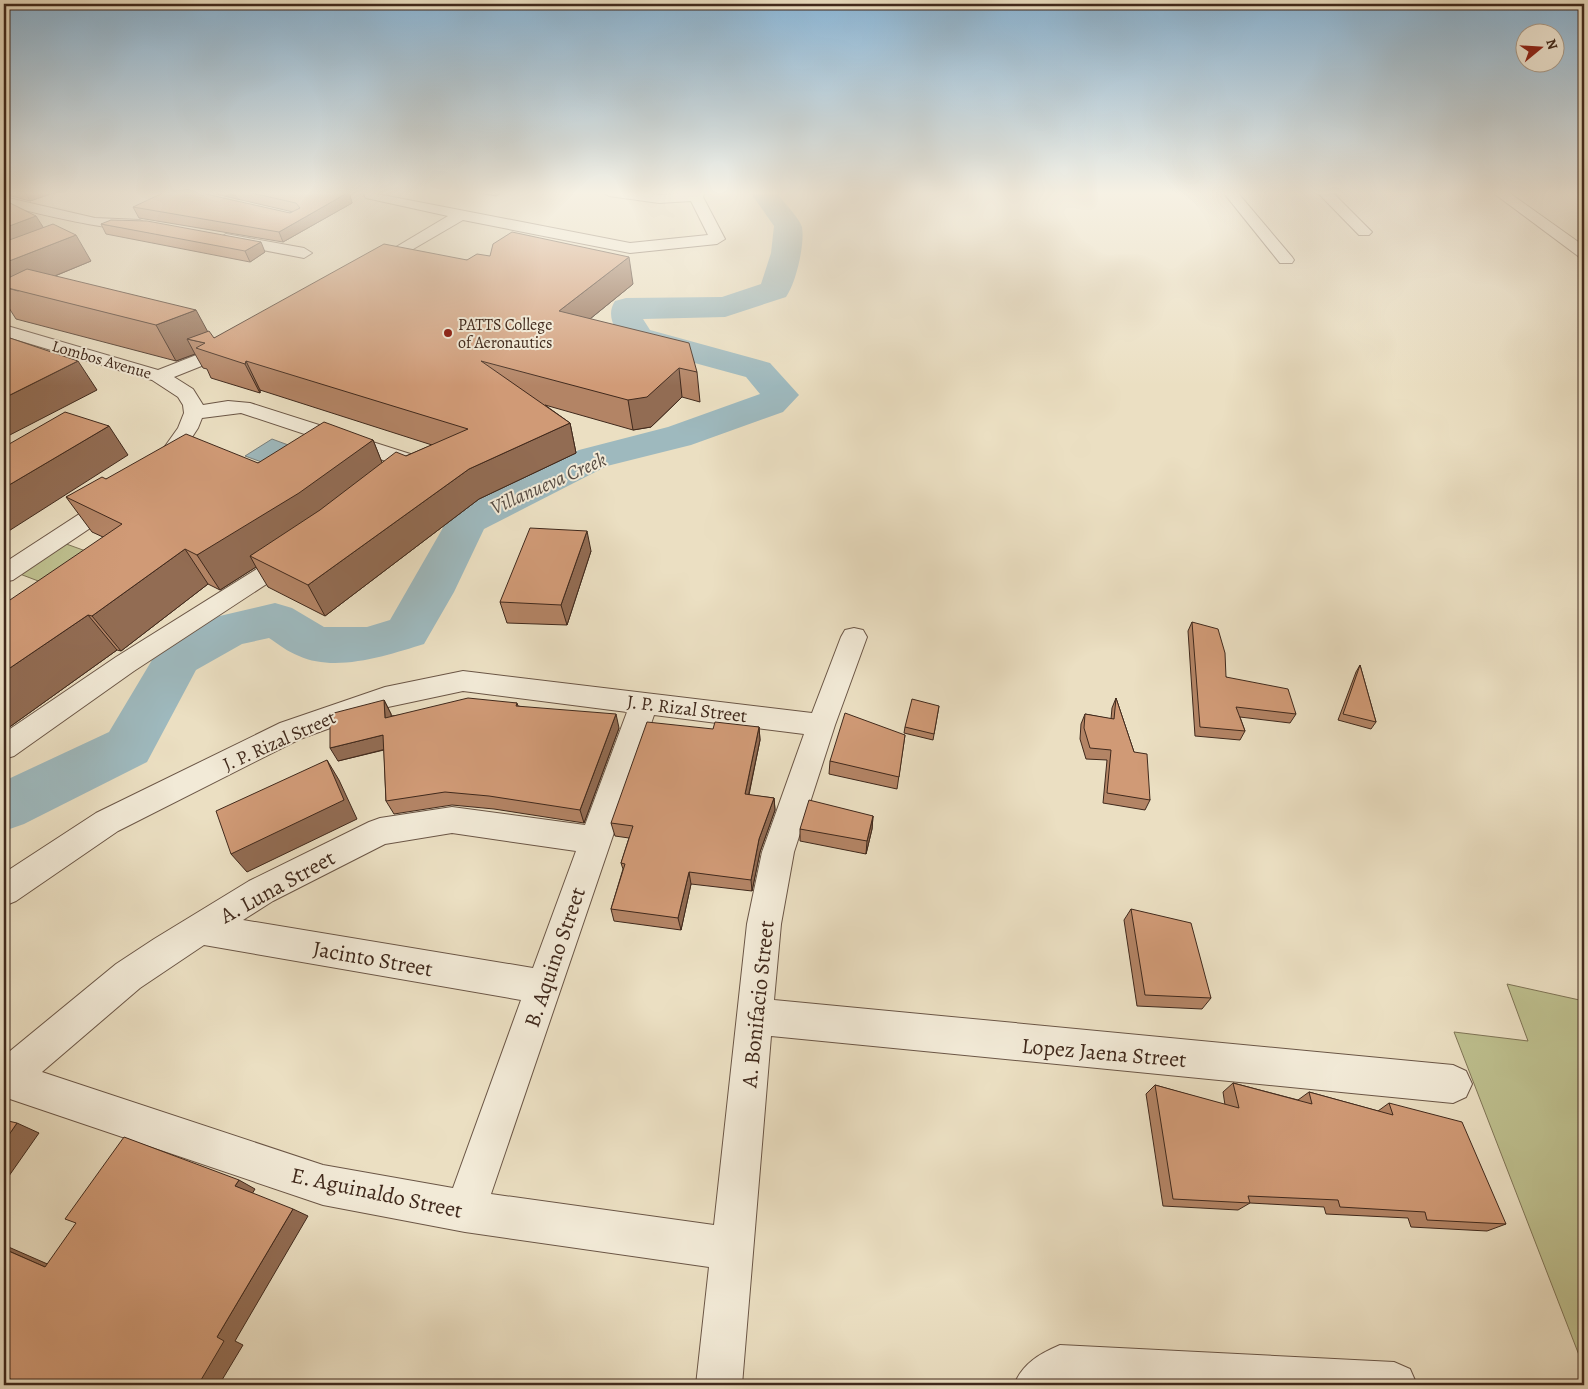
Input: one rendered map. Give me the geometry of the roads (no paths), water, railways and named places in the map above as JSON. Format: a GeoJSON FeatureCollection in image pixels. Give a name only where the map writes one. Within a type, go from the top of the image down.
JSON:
{"type":"FeatureCollection","features":[{"type":"Feature","properties":{"kind":"street"},"geometry":{"type":"LineString","coordinates":[[360,275],[391,257]]}},
{"type":"Feature","properties":{"kind":"street"},"geometry":{"type":"LineString","coordinates":[[1283,257],[1286,260]]}},
{"type":"Feature","properties":{"kind":"street","name":"Lombos Avenue"},"geometry":{"type":"LineString","coordinates":[[4,330],[159,376],[229,349],[250,338]]}},
{"type":"Feature","properties":{"kind":"street"},"geometry":{"type":"LineString","coordinates":[[4,574],[140,483],[163,465],[188,428],[194,413],[194,405],[186,393],[159,376]]}},
{"type":"Feature","properties":{"kind":"street"},"geometry":{"type":"LineString","coordinates":[[194,413],[228,406],[242,407],[418,464],[395,482]]}},
{"type":"Feature","properties":{"kind":"street"},"geometry":{"type":"LineString","coordinates":[[4,748],[125,664],[228,600],[310,545]]}},
{"type":"Feature","properties":{"kind":"street","name":"A. Bonifacio Street"},"geometry":{"type":"LineString","coordinates":[[719,1385],[764,924],[778,852],[854,637]]}},
{"type":"Feature","properties":{"kind":"street","name":"J. P. Rizal Street"},"geometry":{"type":"LineString","coordinates":[[4,891],[107,822],[290,731],[385,697],[463,681],[821,726]]}},
{"type":"Feature","properties":{"kind":"street","name":"B. Aquino Street"},"geometry":{"type":"LineString","coordinates":[[465,1211],[644,703]]}},
{"type":"Feature","properties":{"kind":"street","name":"A. Luna Street"},"geometry":{"type":"LineString","coordinates":[[4,1078],[128,976],[261,891],[380,831],[452,820],[595,840]]}},
{"type":"Feature","properties":{"kind":"street","name":"Jacinto Street"},"geometry":{"type":"LineString","coordinates":[[202,929],[544,987]]}},
{"type":"Feature","properties":{"kind":"street","name":"Lopez Jaena Street"},"geometry":{"type":"LineString","coordinates":[[755,1016],[1017,1044],[1453,1084]]}},
{"type":"Feature","properties":{"kind":"street","name":"E. Aguinaldo Street"},"geometry":{"type":"LineString","coordinates":[[4,1078],[323,1184],[465,1211],[733,1249]]}},
{"type":"Feature","properties":{"kind":"street"},"geometry":{"type":"LineString","coordinates":[[1037,1385],[1060,1368],[1373,1385]]}},
{"type":"Feature","properties":{"kind":"water"},"geometry":{"type":"Polygon","coordinates":[[[272,439],[318,456],[292,473],[245,456],[272,439]]]}},
{"type":"Feature","properties":{"kind":"waterway","name":"Villanueva Creek"},"geometry":{"type":"LineString","coordinates":[[4,807],[128,747],[178,658],[228,630],[275,620],[316,644],[367,644],[407,632],[431,592],[467,521],[593,458],[642,444],[677,437],[770,404],[781,395],[758,370],[637,337],[627,319],[626,308],[725,307],[775,290],[785,257]]}},
{"type":"Feature","properties":{"kind":"place","name":"PATTS College of Aeronautics"},"geometry":{"type":"Point","coordinates":[448,333]}}]}
